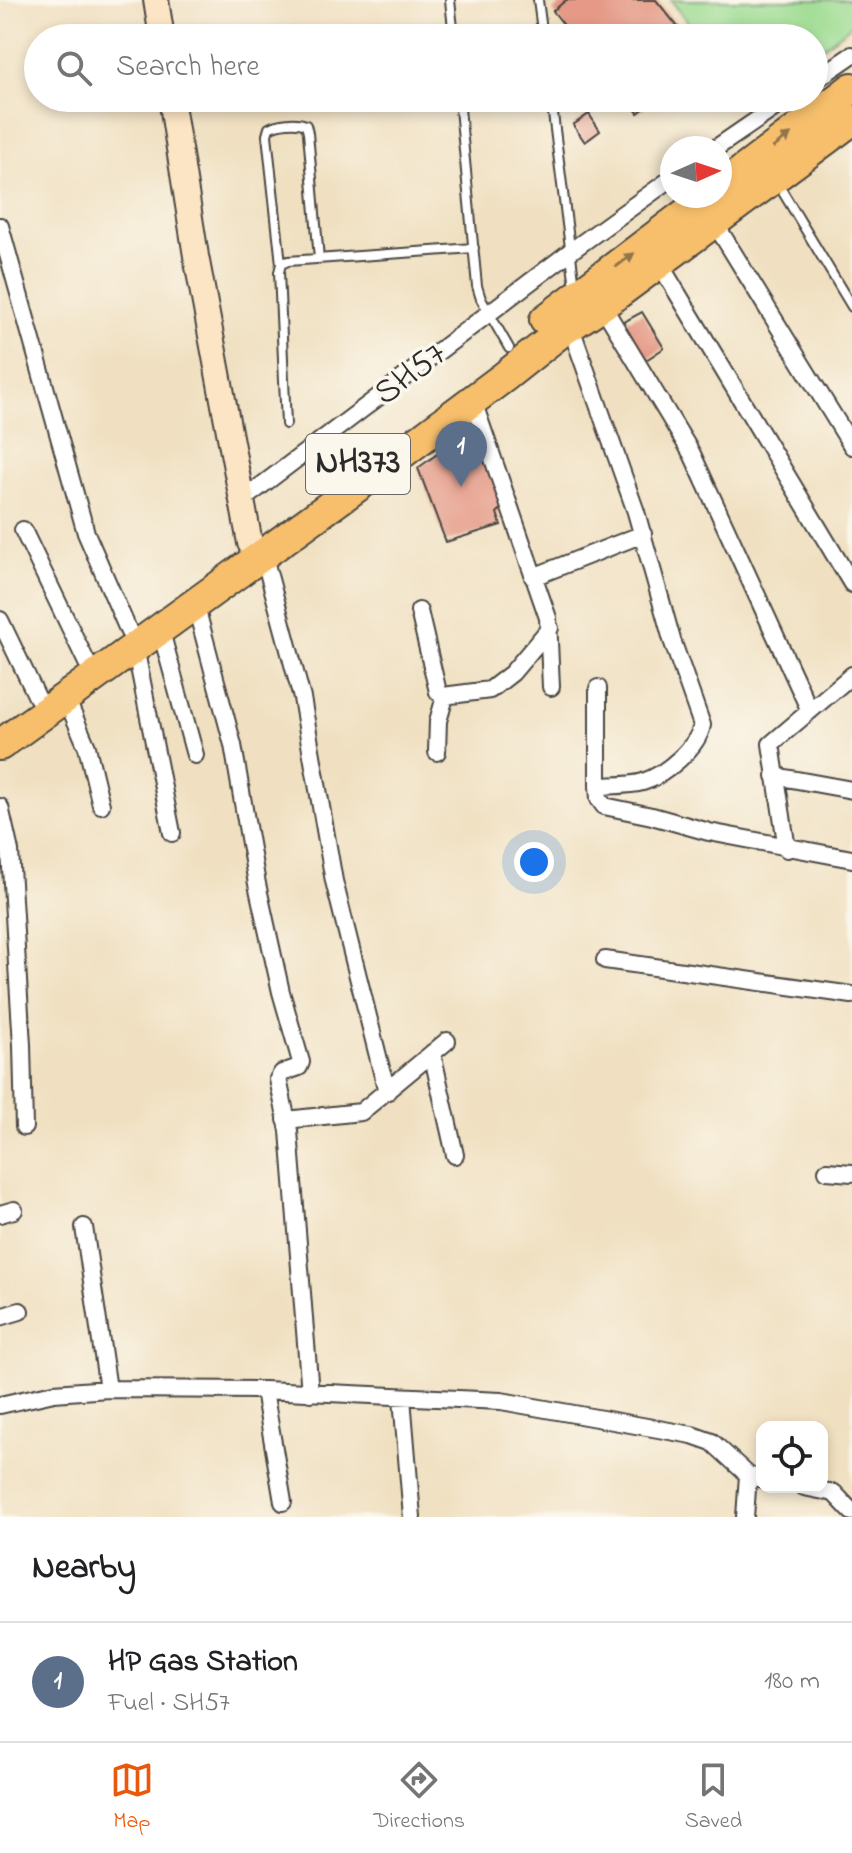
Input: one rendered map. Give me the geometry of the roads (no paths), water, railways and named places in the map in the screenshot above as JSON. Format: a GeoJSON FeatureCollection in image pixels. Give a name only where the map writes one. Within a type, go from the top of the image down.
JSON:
{"type":"FeatureCollection","features":[{"type":"Feature","properties":{"kind":"highway"},"geometry":{"type":"LineString","coordinates":[[828,106],[852,88]]}},
{"type":"Feature","properties":{"kind":"highway"},"geometry":{"type":"LineString","coordinates":[[732,179],[820,112]]}},
{"type":"Feature","properties":{"kind":"highway","name":"NH373"},"geometry":{"type":"LineString","coordinates":[[583,308],[705,213],[774,177],[852,120]]}},
{"type":"Feature","properties":{"kind":"highway","name":"NH373"},"geometry":{"type":"LineString","coordinates":[[0,745],[52,697],[132,639],[160,628],[195,603],[256,548],[473,401],[502,362],[658,261],[705,213]]}},
{"type":"Feature","properties":{"kind":"highway","name":"SH57"},"geometry":{"type":"LineString","coordinates":[[0,723],[52,697],[87,663],[132,639],[502,362]]}},
{"type":"Feature","properties":{"kind":"street"},"geometry":{"type":"LineString","coordinates":[[156,0],[160,24]]}},
{"type":"Feature","properties":{"kind":"street"},"geometry":{"type":"LineString","coordinates":[[828,71],[852,55]]}},
{"type":"Feature","properties":{"kind":"street"},"geometry":{"type":"LineString","coordinates":[[173,112],[241,501],[302,698],[334,881],[387,1092]]}},
{"type":"Feature","properties":{"kind":"street"},"geometry":{"type":"LineString","coordinates":[[732,137],[769,112]]}},
{"type":"Feature","properties":{"kind":"street"},"geometry":{"type":"LineString","coordinates":[[241,501],[660,187]]}},
{"type":"Feature","properties":{"kind":"street"},"geometry":{"type":"LineString","coordinates":[[705,213],[852,446]]}},
{"type":"Feature","properties":{"kind":"street"},"geometry":{"type":"LineString","coordinates":[[0,226],[86,533],[132,639],[172,833]]}},
{"type":"Feature","properties":{"kind":"street"},"geometry":{"type":"LineString","coordinates":[[658,261],[852,584]]}},
{"type":"Feature","properties":{"kind":"street"},"geometry":{"type":"LineString","coordinates":[[583,308],[672,640],[701,717],[700,735],[693,747],[643,782],[598,786]]}},
{"type":"Feature","properties":{"kind":"street"},"geometry":{"type":"LineString","coordinates":[[583,308],[685,441],[810,711]]}},
{"type":"Feature","properties":{"kind":"street"},"geometry":{"type":"LineString","coordinates":[[473,401],[550,628],[551,687]]}},
{"type":"Feature","properties":{"kind":"street"},"geometry":{"type":"LineString","coordinates":[[23,530],[87,663]]}},
{"type":"Feature","properties":{"kind":"street"},"geometry":{"type":"LineString","coordinates":[[533,577],[643,534]]}},
{"type":"Feature","properties":{"kind":"street"},"geometry":{"type":"LineString","coordinates":[[195,603],[233,745],[257,884],[281,992],[301,1062],[299,1067],[279,1076],[286,1120],[310,1393]]}},
{"type":"Feature","properties":{"kind":"street"},"geometry":{"type":"LineString","coordinates":[[419,611],[438,692],[445,697],[490,690],[512,673],[550,628]]}},
{"type":"Feature","properties":{"kind":"street"},"geometry":{"type":"LineString","coordinates":[[0,620],[87,747],[101,805]]}},
{"type":"Feature","properties":{"kind":"street"},"geometry":{"type":"LineString","coordinates":[[160,628],[195,755]]}},
{"type":"Feature","properties":{"kind":"street"},"geometry":{"type":"LineString","coordinates":[[787,849],[771,749],[773,740],[852,675]]}},
{"type":"Feature","properties":{"kind":"street"},"geometry":{"type":"LineString","coordinates":[[598,688],[598,786],[599,799],[604,806],[787,849],[852,859]]}},
{"type":"Feature","properties":{"kind":"street"},"geometry":{"type":"LineString","coordinates":[[437,752],[438,721],[445,697]]}},
{"type":"Feature","properties":{"kind":"street"},"geometry":{"type":"LineString","coordinates":[[775,776],[852,790]]}},
{"type":"Feature","properties":{"kind":"street"},"geometry":{"type":"LineString","coordinates":[[0,807],[10,851],[24,1127]]}},
{"type":"Feature","properties":{"kind":"street"},"geometry":{"type":"LineString","coordinates":[[605,960],[852,995]]}},
{"type":"Feature","properties":{"kind":"street"},"geometry":{"type":"LineString","coordinates":[[286,1120],[361,1112],[447,1041]]}},
{"type":"Feature","properties":{"kind":"street"},"geometry":{"type":"LineString","coordinates":[[432,1053],[455,1155]]}},
{"type":"Feature","properties":{"kind":"street"},"geometry":{"type":"LineString","coordinates":[[827,1171],[852,1173]]}},
{"type":"Feature","properties":{"kind":"street"},"geometry":{"type":"LineString","coordinates":[[84,1227],[108,1389]]}},
{"type":"Feature","properties":{"kind":"street"},"geometry":{"type":"LineString","coordinates":[[0,1317],[20,1311]]}},
{"type":"Feature","properties":{"kind":"street"},"geometry":{"type":"LineString","coordinates":[[0,1405],[54,1393],[108,1389],[264,1390],[501,1401],[692,1435],[712,1442],[755,1477],[745,1517]]}},
{"type":"Feature","properties":{"kind":"street"},"geometry":{"type":"LineString","coordinates":[[264,1390],[283,1502]]}},
{"type":"Feature","properties":{"kind":"street"},"geometry":{"type":"LineString","coordinates":[[402,1398],[412,1517]]}},
{"type":"Feature","properties":{"kind":"street"},"geometry":{"type":"LineString","coordinates":[[828,1492],[834,1493],[852,1512]]}},
{"type":"Feature","properties":{"kind":"lane"},"geometry":{"type":"LineString","coordinates":[[450,0],[453,24]]}},
{"type":"Feature","properties":{"kind":"lane"},"geometry":{"type":"LineString","coordinates":[[538,0],[541,24]]}},
{"type":"Feature","properties":{"kind":"lane"},"geometry":{"type":"LineString","coordinates":[[460,112],[477,286],[490,315],[502,362]]}},
{"type":"Feature","properties":{"kind":"lane"},"geometry":{"type":"LineString","coordinates":[[553,112],[571,251],[583,308]]}},
{"type":"Feature","properties":{"kind":"lane"},"geometry":{"type":"LineString","coordinates":[[286,424],[281,264],[267,135],[269,128],[275,124],[306,125],[319,259]]}},
{"type":"Feature","properties":{"kind":"lane"},"geometry":{"type":"LineString","coordinates":[[774,177],[852,307]]}},
{"type":"Feature","properties":{"kind":"lane"},"geometry":{"type":"LineString","coordinates":[[281,264],[474,248]]}},
{"type":"Feature","properties":{"kind":"place","name":"HP Gas Station"},"geometry":{"type":"Point","coordinates":[461,487]}}]}
